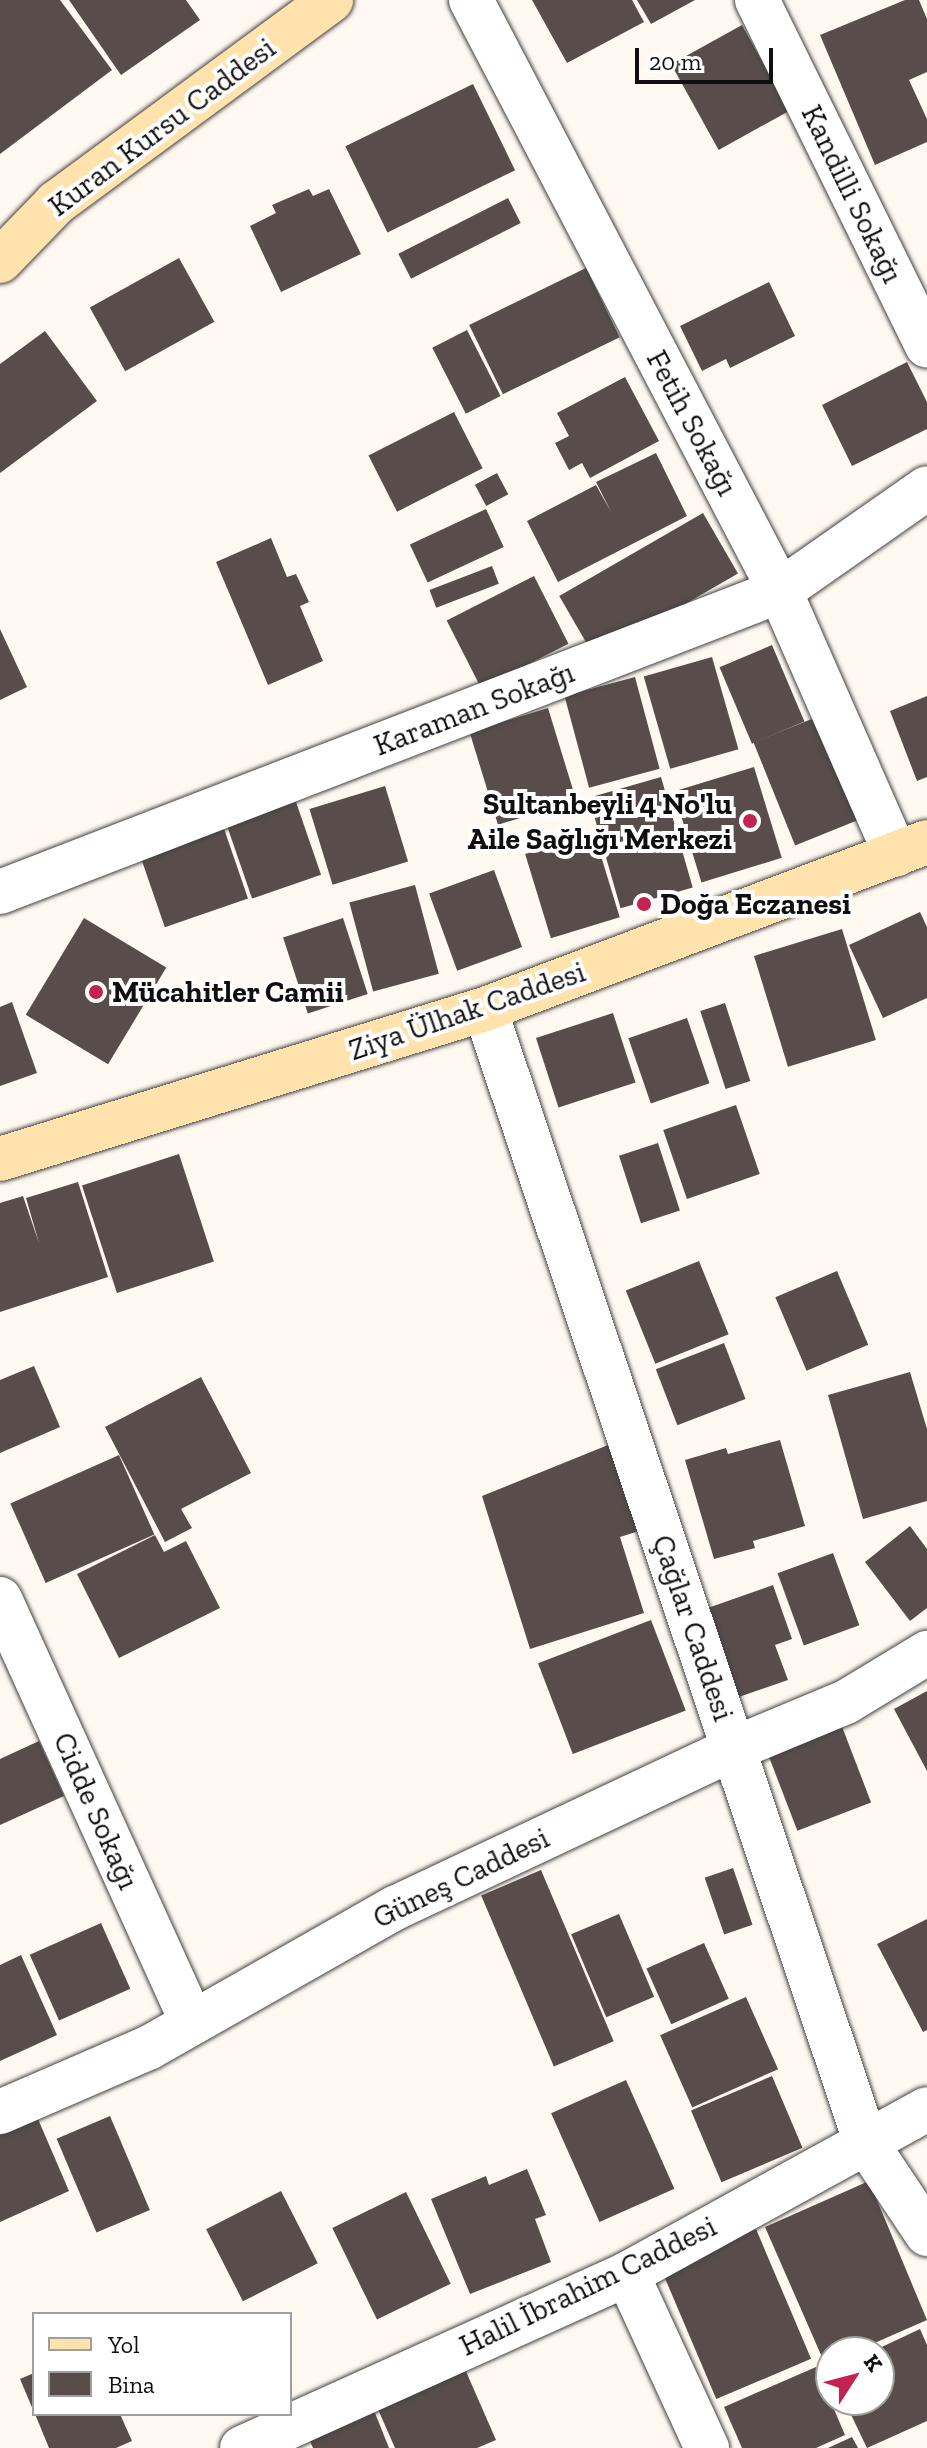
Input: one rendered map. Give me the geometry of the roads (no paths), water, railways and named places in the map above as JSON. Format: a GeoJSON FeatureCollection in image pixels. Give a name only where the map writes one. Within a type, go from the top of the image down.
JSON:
{"type":"FeatureCollection","features":[{"type":"Feature","properties":{"kind":"street","name":"Kuran Kursu Caddesi"},"geometry":{"type":"LineString","coordinates":[[0,261],[56,203],[331,0]]}},
{"type":"Feature","properties":{"kind":"street","name":"Fetih Sokağı"},"geometry":{"type":"LineString","coordinates":[[471,0],[911,848]]}},
{"type":"Feature","properties":{"kind":"street","name":"Kandilli Sokağı"},"geometry":{"type":"LineString","coordinates":[[757,0],[927,345]]}},
{"type":"Feature","properties":{"kind":"street","name":"Karaman Sokağı"},"geometry":{"type":"LineString","coordinates":[[0,892],[780,591],[927,488]]}},
{"type":"Feature","properties":{"kind":"street","name":"Ziya Ülhak Caddesi"},"geometry":{"type":"LineString","coordinates":[[0,1159],[485,1009],[911,848]]}},
{"type":"Feature","properties":{"kind":"street","name":"Çağlar Caddesi"},"geometry":{"type":"LineString","coordinates":[[485,1009],[865,2141],[927,2234]]}},
{"type":"Feature","properties":{"kind":"street","name":"Cidde Sokağı"},"geometry":{"type":"LineString","coordinates":[[0,1599],[192,2023]]}},
{"type":"Feature","properties":{"kind":"street","name":"Güneş Caddesi"},"geometry":{"type":"LineString","coordinates":[[0,2112],[150,2047],[395,1908],[733,1749],[846,1702],[927,1653]]}},
{"type":"Feature","properties":{"kind":"street","name":"Halil İbrahim Caddesi"},"geometry":{"type":"LineString","coordinates":[[246,2447],[627,2274],[927,2109]]}},
{"type":"Feature","properties":{"kind":"street"},"geometry":{"type":"LineString","coordinates":[[627,2274],[707,2448]]}},
{"type":"Feature","properties":{"kind":"place","name":"Sultanbeyli 4 No'lu Aile Sağlığı Merkezi"},"geometry":{"type":"Point","coordinates":[750,821]}},
{"type":"Feature","properties":{"kind":"place","name":"Doğa Eczanesi"},"geometry":{"type":"Point","coordinates":[644,904]}},
{"type":"Feature","properties":{"kind":"place","name":"Mücahitler Camii"},"geometry":{"type":"Point","coordinates":[96,992]}}]}
